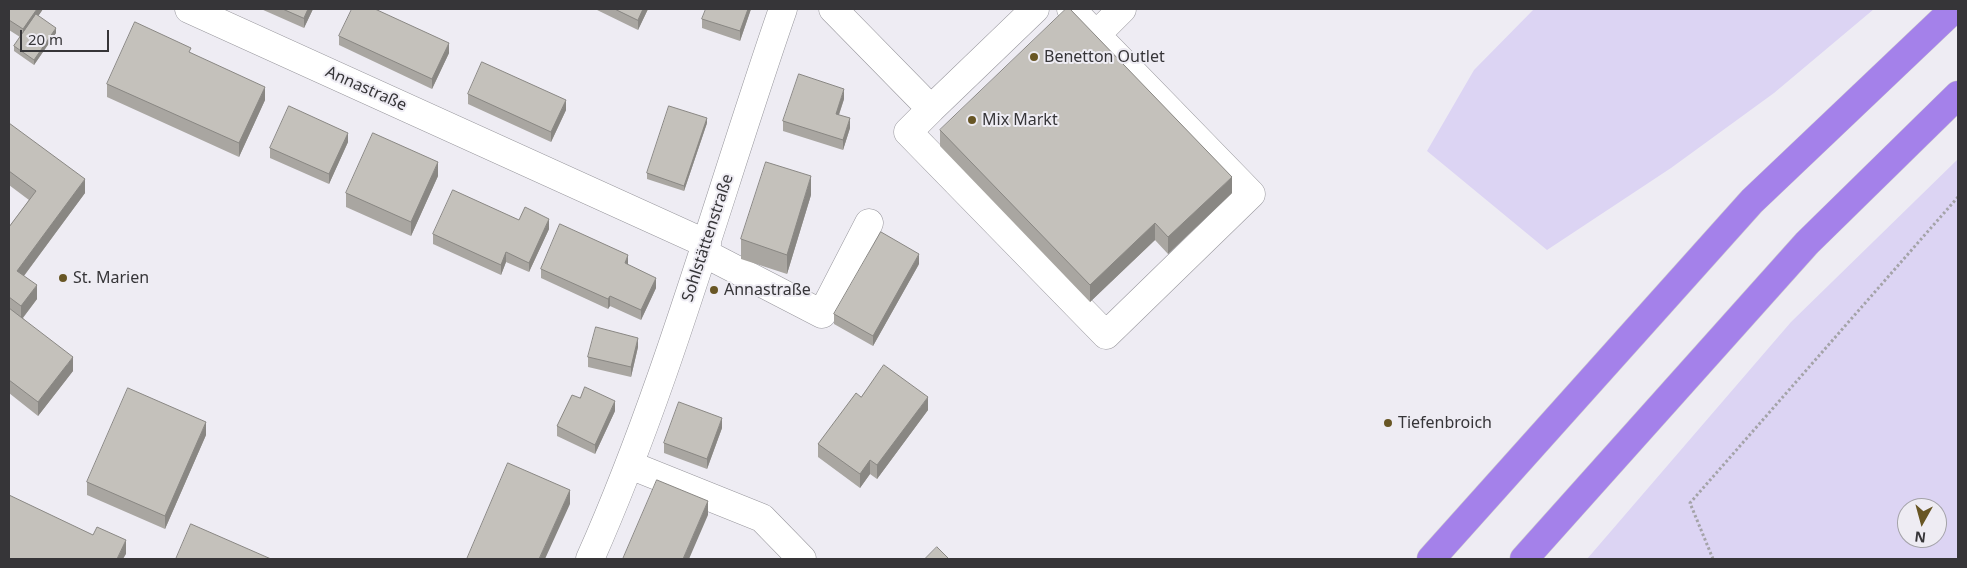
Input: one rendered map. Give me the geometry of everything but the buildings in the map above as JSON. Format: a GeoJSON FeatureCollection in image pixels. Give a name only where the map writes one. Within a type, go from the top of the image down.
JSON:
{"type":"FeatureCollection","features":[{"type":"Feature","properties":{"kind":"highway"},"geometry":{"type":"LineString","coordinates":[[1431,559],[1752,201],[1954,9]]}},
{"type":"Feature","properties":{"kind":"highway"},"geometry":{"type":"LineString","coordinates":[[1524,559],[1807,243],[1958,95]]}},
{"type":"Feature","properties":{"kind":"street","name":"Annastraße"},"geometry":{"type":"LineString","coordinates":[[189,9],[705,249],[822,314],[869,223]]}},
{"type":"Feature","properties":{"kind":"street","name":"Sohlstättenstraße"},"geometry":{"type":"LineString","coordinates":[[590,559],[630,465],[672,351],[758,81],[783,9]]}},
{"type":"Feature","properties":{"kind":"street"},"geometry":{"type":"LineString","coordinates":[[833,9],[932,109]]}},
{"type":"Feature","properties":{"kind":"street"},"geometry":{"type":"LineString","coordinates":[[1036,9],[908,132],[1106,335],[1251,194],[1071,9]]}},
{"type":"Feature","properties":{"kind":"street"},"geometry":{"type":"LineString","coordinates":[[1096,35],[1122,9]]}},
{"type":"Feature","properties":{"kind":"street"},"geometry":{"type":"LineString","coordinates":[[630,465],[762,518],[802,559]]}},
{"type":"Feature","properties":{"kind":"path"},"geometry":{"type":"LineString","coordinates":[[1713,559],[1690,503],[1958,197]]}},
{"type":"Feature","properties":{"kind":"shaded area"},"geometry":{"type":"Polygon","coordinates":[[[1534,9],[1874,9],[1774,93],[1671,168],[1547,250],[1427,151],[1474,70],[1534,9]]]}},
{"type":"Feature","properties":{"kind":"shaded area"},"geometry":{"type":"Polygon","coordinates":[[[1958,159],[1958,559],[1587,559],[1791,322],[1958,159]]]}},
{"type":"Feature","properties":{"kind":"place","name":"Benetton Outlet"},"geometry":{"type":"Point","coordinates":[1034,57]}},
{"type":"Feature","properties":{"kind":"place","name":"Mix Markt"},"geometry":{"type":"Point","coordinates":[972,120]}},
{"type":"Feature","properties":{"kind":"place","name":"St. Marien"},"geometry":{"type":"Point","coordinates":[63,278]}},
{"type":"Feature","properties":{"kind":"place","name":"Annastraße"},"geometry":{"type":"Point","coordinates":[714,290]}},
{"type":"Feature","properties":{"kind":"place","name":"Tiefenbroich"},"geometry":{"type":"Point","coordinates":[1388,423]}}]}
